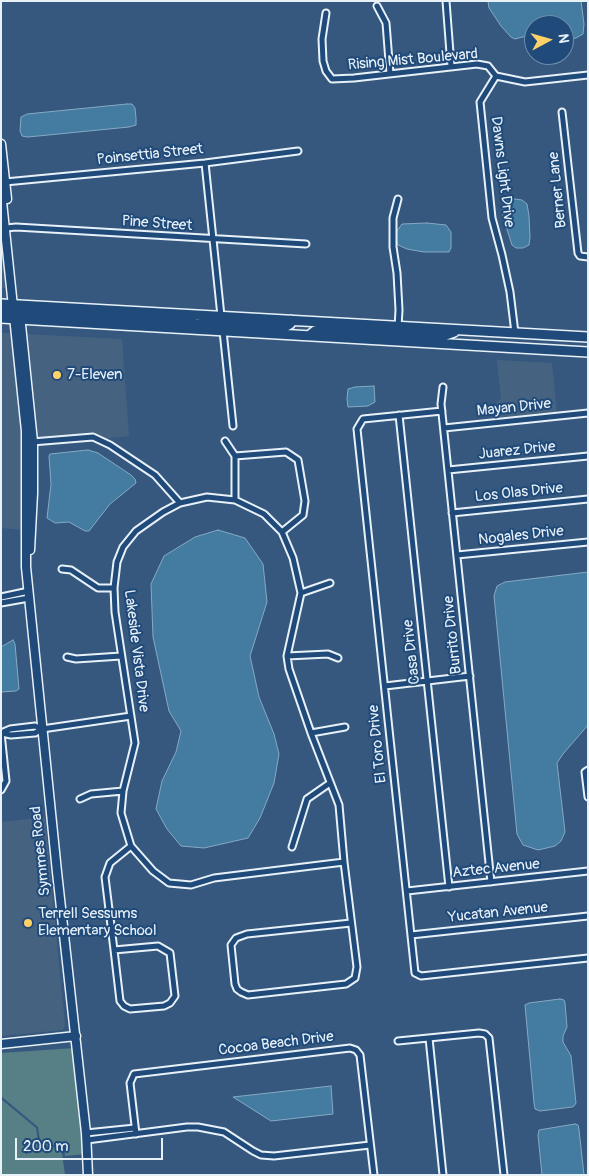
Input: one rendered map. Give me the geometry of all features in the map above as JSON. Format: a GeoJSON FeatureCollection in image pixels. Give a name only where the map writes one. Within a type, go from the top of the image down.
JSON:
{"type":"FeatureCollection","features":[{"type":"Feature","properties":{"kind":"main road"},"geometry":{"type":"LineString","coordinates":[[1,304],[17,312]]}},
{"type":"Feature","properties":{"kind":"main road"},"geometry":{"type":"LineString","coordinates":[[1,310],[177,328],[588,352]]}},
{"type":"Feature","properties":{"kind":"main road"},"geometry":{"type":"LineString","coordinates":[[1,318],[17,312],[221,316],[588,337]]}},
{"type":"Feature","properties":{"kind":"main road"},"geometry":{"type":"LineString","coordinates":[[177,328],[204,323],[285,327],[292,320]]}},
{"type":"Feature","properties":{"kind":"main road"},"geometry":{"type":"LineString","coordinates":[[309,336],[314,331],[323,330],[443,336],[457,330]]}},
{"type":"Feature","properties":{"kind":"street"},"geometry":{"type":"LineString","coordinates":[[446,1],[451,66]]}},
{"type":"Feature","properties":{"kind":"street"},"geometry":{"type":"LineString","coordinates":[[377,6],[386,23],[390,74]]}},
{"type":"Feature","properties":{"kind":"street","name":"Rising Mist Boulevard"},"geometry":{"type":"LineString","coordinates":[[326,14],[322,39],[323,60],[326,72],[332,79],[477,64],[488,66],[496,76],[525,82],[588,75]]}},
{"type":"Feature","properties":{"kind":"street","name":"Dawns Light Drive"},"geometry":{"type":"LineString","coordinates":[[496,76],[480,102],[492,218],[510,292],[515,334]]}},
{"type":"Feature","properties":{"kind":"street","name":"Berner Lane"},"geometry":{"type":"LineString","coordinates":[[562,112],[578,253],[580,256],[588,257]]}},
{"type":"Feature","properties":{"kind":"street","name":"Symmes Road"},"geometry":{"type":"LineString","coordinates":[[1,144],[30,442],[33,493],[29,591],[57,872],[87,1136],[88,1175]]}},
{"type":"Feature","properties":{"kind":"street","name":"Poinsettia Street"},"geometry":{"type":"LineString","coordinates":[[5,182],[204,163],[298,151]]}},
{"type":"Feature","properties":{"kind":"street"},"geometry":{"type":"LineString","coordinates":[[204,163],[221,316]]}},
{"type":"Feature","properties":{"kind":"street","name":"Symmes Road"},"geometry":{"type":"LineString","coordinates":[[1,192],[8,228]]}},
{"type":"Feature","properties":{"kind":"street"},"geometry":{"type":"LineString","coordinates":[[398,199],[393,218],[393,247],[398,292],[398,327]]}},
{"type":"Feature","properties":{"kind":"street","name":"Pine Street"},"geometry":{"type":"LineString","coordinates":[[8,228],[306,244]]}},
{"type":"Feature","properties":{"kind":"street"},"geometry":{"type":"LineString","coordinates":[[223,331],[232,426]]}},
{"type":"Feature","properties":{"kind":"street","name":"Burrito Drive"},"geometry":{"type":"LineString","coordinates":[[443,386],[441,404],[491,882]]}},
{"type":"Feature","properties":{"kind":"street","name":"El Toro Drive"},"geometry":{"type":"LineString","coordinates":[[442,411],[364,419],[357,429],[416,973],[421,976],[588,958]]}},
{"type":"Feature","properties":{"kind":"street","name":"Mayan Drive"},"geometry":{"type":"LineString","coordinates":[[444,428],[588,413]]}},
{"type":"Feature","properties":{"kind":"street","name":"Casa Drive"},"geometry":{"type":"LineString","coordinates":[[399,415],[449,887]]}},
{"type":"Feature","properties":{"kind":"street"},"geometry":{"type":"LineString","coordinates":[[30,442],[93,437],[110,445],[155,475],[180,503]]}},
{"type":"Feature","properties":{"kind":"street"},"geometry":{"type":"LineString","coordinates":[[225,440],[235,456],[235,500]]}},
{"type":"Feature","properties":{"kind":"street"},"geometry":{"type":"LineString","coordinates":[[235,456],[286,452],[298,460],[305,501],[303,515],[282,532]]}},
{"type":"Feature","properties":{"kind":"street","name":"Juarez Drive"},"geometry":{"type":"LineString","coordinates":[[448,470],[588,456]]}},
{"type":"Feature","properties":{"kind":"street","name":"Lakeside Vista Drive"},"geometry":{"type":"LineString","coordinates":[[344,862],[214,878],[191,885],[169,883],[153,871],[131,846],[121,813],[123,791],[135,743],[121,656],[114,588],[117,562],[123,547],[136,531],[163,512],[180,503],[207,496],[235,500],[264,514],[282,532],[293,558],[301,593],[287,656],[289,669],[310,733],[339,805],[356,967],[356,973],[352,982],[248,995],[237,989],[231,945],[236,938],[247,934],[351,923]]}},
{"type":"Feature","properties":{"kind":"street","name":"Los Olas Drive"},"geometry":{"type":"LineString","coordinates":[[452,513],[588,499]]}},
{"type":"Feature","properties":{"kind":"street","name":"Nogales Drive"},"geometry":{"type":"LineString","coordinates":[[457,555],[588,542]]}},
{"type":"Feature","properties":{"kind":"street"},"geometry":{"type":"LineString","coordinates":[[62,569],[71,570],[98,588],[114,588]]}},
{"type":"Feature","properties":{"kind":"street"},"geometry":{"type":"LineString","coordinates":[[301,593],[330,583]]}},
{"type":"Feature","properties":{"kind":"street"},"geometry":{"type":"LineString","coordinates":[[1,597],[29,591]]}},
{"type":"Feature","properties":{"kind":"street"},"geometry":{"type":"LineString","coordinates":[[1,603],[18,599],[29,591]]}},
{"type":"Feature","properties":{"kind":"street"},"geometry":{"type":"LineString","coordinates":[[287,656],[328,654],[338,658]]}},
{"type":"Feature","properties":{"kind":"street"},"geometry":{"type":"LineString","coordinates":[[67,657],[76,659],[121,656]]}},
{"type":"Feature","properties":{"kind":"street"},"geometry":{"type":"LineString","coordinates":[[385,686],[470,676]]}},
{"type":"Feature","properties":{"kind":"street"},"geometry":{"type":"LineString","coordinates":[[1,790],[6,781],[1,733],[11,735],[35,733],[42,728],[131,716]]}},
{"type":"Feature","properties":{"kind":"street"},"geometry":{"type":"LineString","coordinates":[[310,733],[345,727]]}},
{"type":"Feature","properties":{"kind":"street"},"geometry":{"type":"LineString","coordinates":[[588,770],[585,772],[588,797]]}},
{"type":"Feature","properties":{"kind":"street"},"geometry":{"type":"LineString","coordinates":[[292,847],[307,800],[330,783]]}},
{"type":"Feature","properties":{"kind":"street"},"geometry":{"type":"LineString","coordinates":[[80,799],[91,794],[123,791]]}},
{"type":"Feature","properties":{"kind":"street"},"geometry":{"type":"LineString","coordinates":[[114,950],[158,946],[170,953],[175,996],[170,1003],[164,1006],[130,1009],[120,1001],[105,877],[110,863],[131,846]]}},
{"type":"Feature","properties":{"kind":"street","name":"Aztec Avenue"},"geometry":{"type":"LineString","coordinates":[[407,891],[588,871]]}},
{"type":"Feature","properties":{"kind":"street","name":"Yucatan Avenue"},"geometry":{"type":"LineString","coordinates":[[411,934],[588,916]]}},
{"type":"Feature","properties":{"kind":"street"},"geometry":{"type":"LineString","coordinates":[[398,1041],[479,1033],[485,1034],[489,1038],[504,1175]]}},
{"type":"Feature","properties":{"kind":"street"},"geometry":{"type":"LineString","coordinates":[[1,1044],[76,1036]]}},
{"type":"Feature","properties":{"kind":"street"},"geometry":{"type":"LineString","coordinates":[[429,1038],[443,1175]]}},
{"type":"Feature","properties":{"kind":"street","name":"Cocoa Beach Drive"},"geometry":{"type":"LineString","coordinates":[[136,1131],[130,1083],[134,1074],[139,1072],[350,1048],[356,1050],[360,1055],[374,1175]]}},
{"type":"Feature","properties":{"kind":"street"},"geometry":{"type":"LineString","coordinates":[[87,1136],[116,1129],[136,1131],[187,1127],[211,1129],[231,1136],[253,1151],[274,1156],[370,1144]]}},
{"type":"Feature","properties":{"kind":"street"},"geometry":{"type":"LineString","coordinates":[[116,1129],[117,1136]]}},
{"type":"Feature","properties":{"kind":"street"},"geometry":{"type":"LineString","coordinates":[[87,1136],[117,1136],[136,1131]]}},
{"type":"Feature","properties":{"kind":"shaded area"},"geometry":{"type":"Polygon","coordinates":[[[488,1],[581,1],[584,24],[583,34],[574,38],[574,15],[524,15],[524,37],[515,39],[501,26],[489,8],[488,1]]]}},
{"type":"Feature","properties":{"kind":"shaded area"},"geometry":{"type":"Polygon","coordinates":[[[132,104],[135,108],[136,125],[28,137],[22,136],[20,131],[21,117],[27,114],[132,104]]]}},
{"type":"Feature","properties":{"kind":"shaded area"},"geometry":{"type":"Polygon","coordinates":[[[506,200],[522,200],[527,204],[529,216],[529,245],[523,248],[516,248],[512,245],[503,217],[502,206],[506,200]]]}},
{"type":"Feature","properties":{"kind":"shaded area"},"geometry":{"type":"Polygon","coordinates":[[[1,212],[8,288],[1,288],[1,212]]]}},
{"type":"Feature","properties":{"kind":"shaded area"},"geometry":{"type":"Polygon","coordinates":[[[427,223],[446,225],[451,232],[451,248],[449,252],[424,252],[407,249],[398,245],[397,231],[402,224],[427,223]]]}},
{"type":"Feature","properties":{"kind":"shaded area"},"geometry":{"type":"Polygon","coordinates":[[[1,333],[13,333],[23,431],[23,530],[1,528],[1,333]]]}},
{"type":"Feature","properties":{"kind":"shaded area"},"geometry":{"type":"Polygon","coordinates":[[[25,334],[122,339],[129,436],[103,439],[93,434],[35,439],[25,334]]]}},
{"type":"Feature","properties":{"kind":"shaded area"},"geometry":{"type":"Polygon","coordinates":[[[497,360],[552,363],[557,414],[497,420],[496,402],[501,399],[497,360]]]}},
{"type":"Feature","properties":{"kind":"shaded area"},"geometry":{"type":"Polygon","coordinates":[[[374,386],[375,402],[368,406],[348,407],[348,389],[374,386]]]}},
{"type":"Feature","properties":{"kind":"shaded area"},"geometry":{"type":"Polygon","coordinates":[[[88,450],[98,453],[131,475],[136,483],[110,504],[89,531],[85,531],[69,522],[55,523],[47,518],[51,484],[49,456],[50,454],[88,450]]]}},
{"type":"Feature","properties":{"kind":"shaded area"},"geometry":{"type":"Polygon","coordinates":[[[218,530],[245,538],[263,564],[267,602],[250,656],[259,697],[274,734],[279,754],[274,783],[260,818],[248,838],[204,848],[181,846],[167,829],[156,809],[162,781],[176,752],[181,731],[169,711],[153,637],[151,584],[164,556],[195,537],[218,530]]]}},
{"type":"Feature","properties":{"kind":"shaded area"},"geometry":{"type":"Polygon","coordinates":[[[588,572],[588,725],[557,763],[565,832],[561,841],[555,846],[538,850],[523,845],[517,834],[494,596],[497,586],[505,582],[588,572]]]}},
{"type":"Feature","properties":{"kind":"shaded area"},"geometry":{"type":"Polygon","coordinates":[[[13,640],[19,689],[1,692],[1,647],[13,640]]]}},
{"type":"Feature","properties":{"kind":"shaded area","name":"Terrell Sessums Elementary School"},"geometry":{"type":"Polygon","coordinates":[[[45,817],[65,1025],[63,1030],[1,1036],[1,822],[45,817]]]}},
{"type":"Feature","properties":{"kind":"shaded area"},"geometry":{"type":"Polygon","coordinates":[[[560,999],[564,1000],[565,1003],[567,1027],[563,1036],[563,1042],[571,1056],[576,1103],[572,1107],[540,1111],[535,1109],[534,1103],[525,1005],[560,999]]]}},
{"type":"Feature","properties":{"kind":"shaded area"},"geometry":{"type":"Polygon","coordinates":[[[331,1086],[333,1114],[271,1121],[233,1097],[331,1086]]]}},
{"type":"Feature","properties":{"kind":"shaded area"},"geometry":{"type":"Polygon","coordinates":[[[578,1125],[579,1130],[584,1175],[542,1175],[539,1130],[578,1125]]]}},
{"type":"Feature","properties":{"kind":"green space"},"geometry":{"type":"Polygon","coordinates":[[[75,1048],[85,1154],[65,1156],[62,1144],[41,1146],[38,1127],[1,1096],[1,1053],[75,1048]]]}},
{"type":"Feature","properties":{"kind":"green space"},"geometry":{"type":"Polygon","coordinates":[[[1,1099],[36,1128],[39,1149],[61,1146],[65,1175],[1,1175],[1,1099]]]}},
{"type":"Feature","properties":{"kind":"place","name":"7-Eleven"},"geometry":{"type":"Point","coordinates":[57,375]}},
{"type":"Feature","properties":{"kind":"place","name":"Terrell Sessums Elementary School"},"geometry":{"type":"Point","coordinates":[28,923]}}]}
